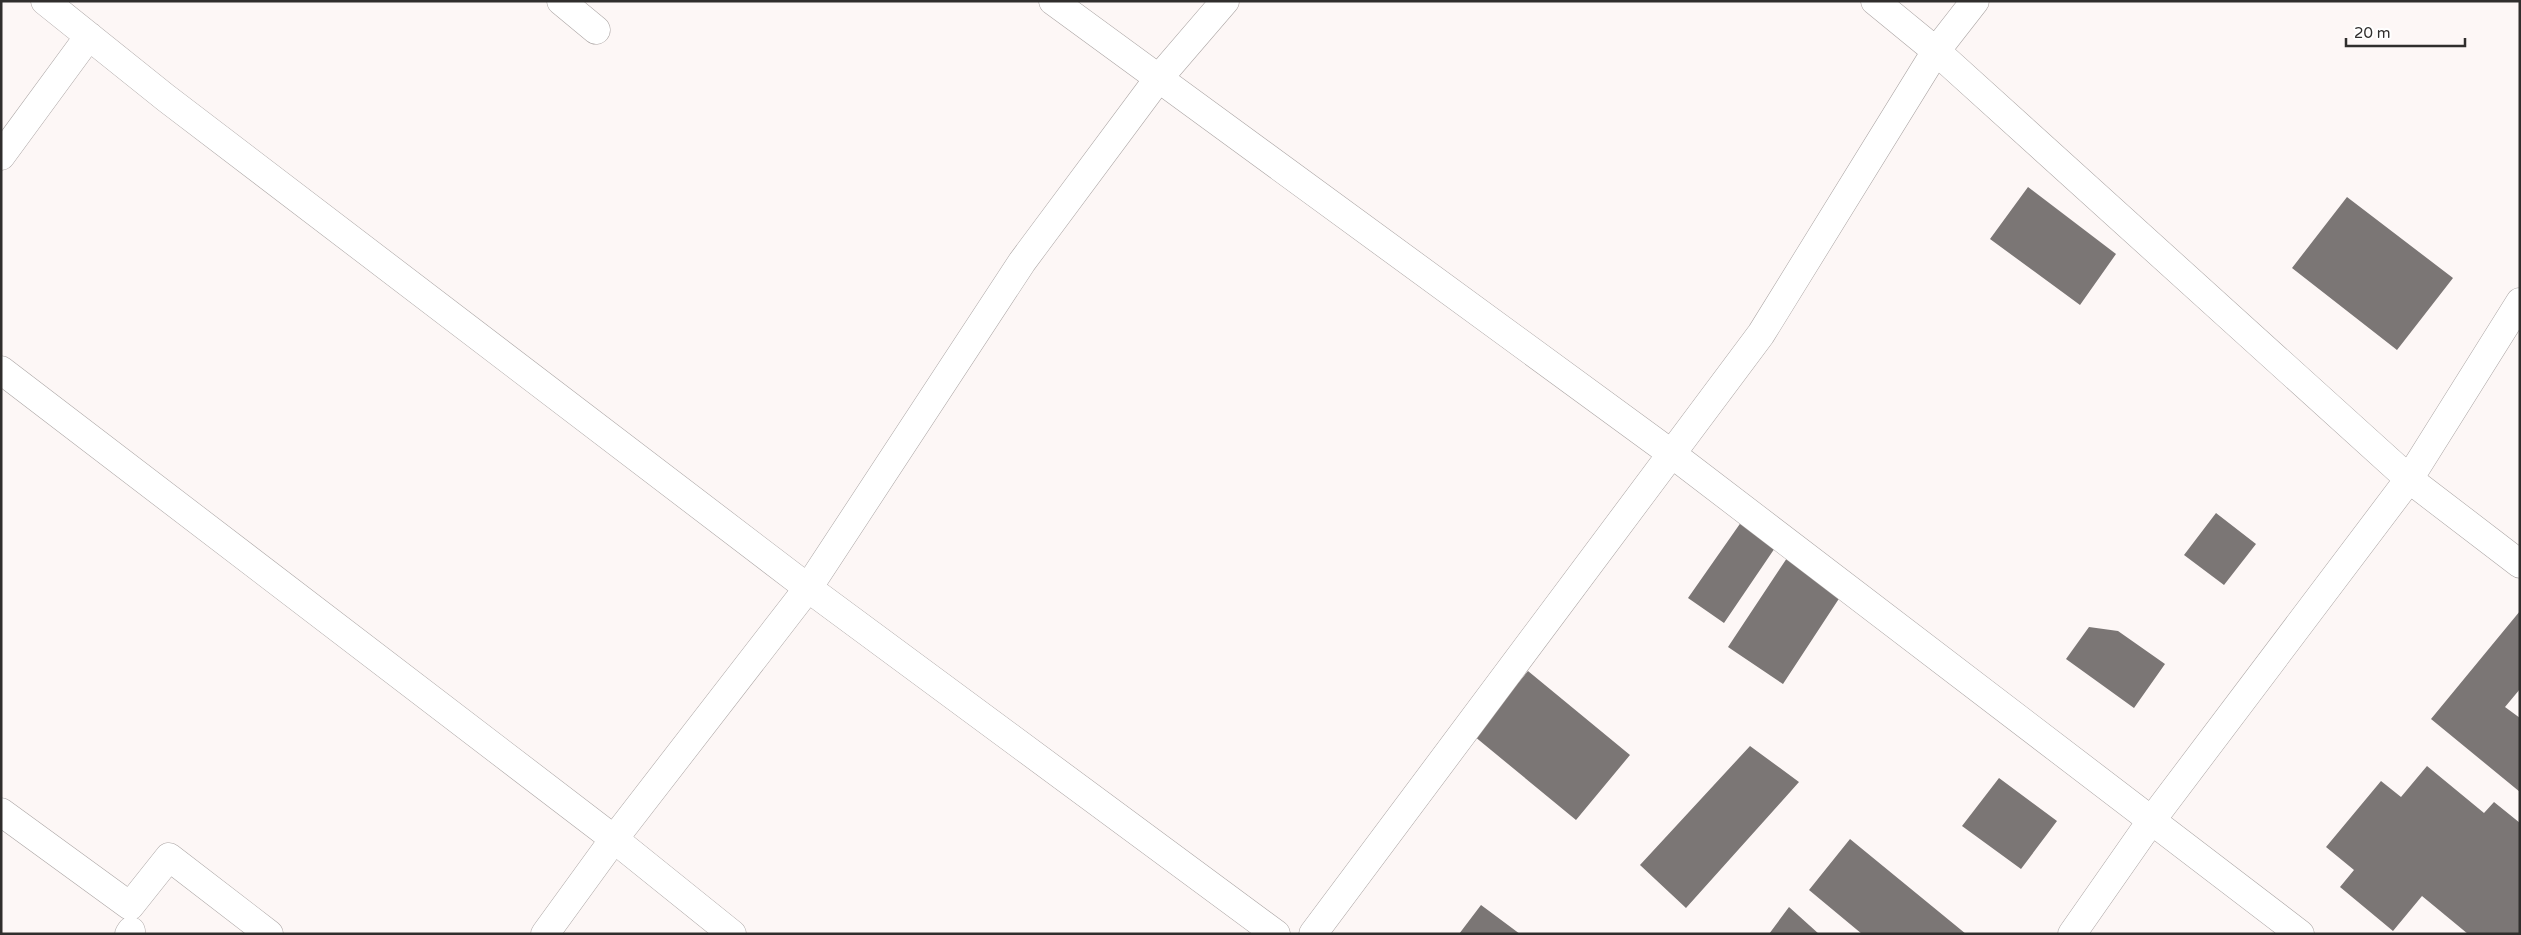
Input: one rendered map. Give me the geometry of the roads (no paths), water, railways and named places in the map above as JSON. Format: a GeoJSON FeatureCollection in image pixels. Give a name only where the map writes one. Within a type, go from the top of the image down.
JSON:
{"type":"FeatureCollection","features":[{"type":"Feature","properties":{"kind":"main road"},"geometry":{"type":"LineString","coordinates":[[45,1],[70,10],[88,36],[166,98],[808,588],[1276,934]]}},
{"type":"Feature","properties":{"kind":"main road"},"geometry":{"type":"LineString","coordinates":[[561,1],[596,30]]}},
{"type":"Feature","properties":{"kind":"main road"},"geometry":{"type":"LineString","coordinates":[[1053,1],[1672,454],[2300,934]]}},
{"type":"Feature","properties":{"kind":"main road"},"geometry":{"type":"LineString","coordinates":[[545,934],[614,839],[808,588],[1022,262],[1158,79],[1225,1]]}},
{"type":"Feature","properties":{"kind":"main road"},"geometry":{"type":"LineString","coordinates":[[1875,1],[1936,52],[2409,479],[2520,564]]}},
{"type":"Feature","properties":{"kind":"main road"},"geometry":{"type":"LineString","coordinates":[[1313,934],[1761,334],[1936,52],[1974,1]]}},
{"type":"Feature","properties":{"kind":"main road"},"geometry":{"type":"LineString","coordinates":[[1,156],[88,36]]}},
{"type":"Feature","properties":{"kind":"main road"},"geometry":{"type":"LineString","coordinates":[[2072,934],[2151,821],[2409,479],[2520,302]]}},
{"type":"Feature","properties":{"kind":"main road"},"geometry":{"type":"LineString","coordinates":[[1,370],[614,839],[732,934]]}},
{"type":"Feature","properties":{"kind":"main road"},"geometry":{"type":"LineString","coordinates":[[1,812],[130,906],[169,857],[269,934]]}}]}
